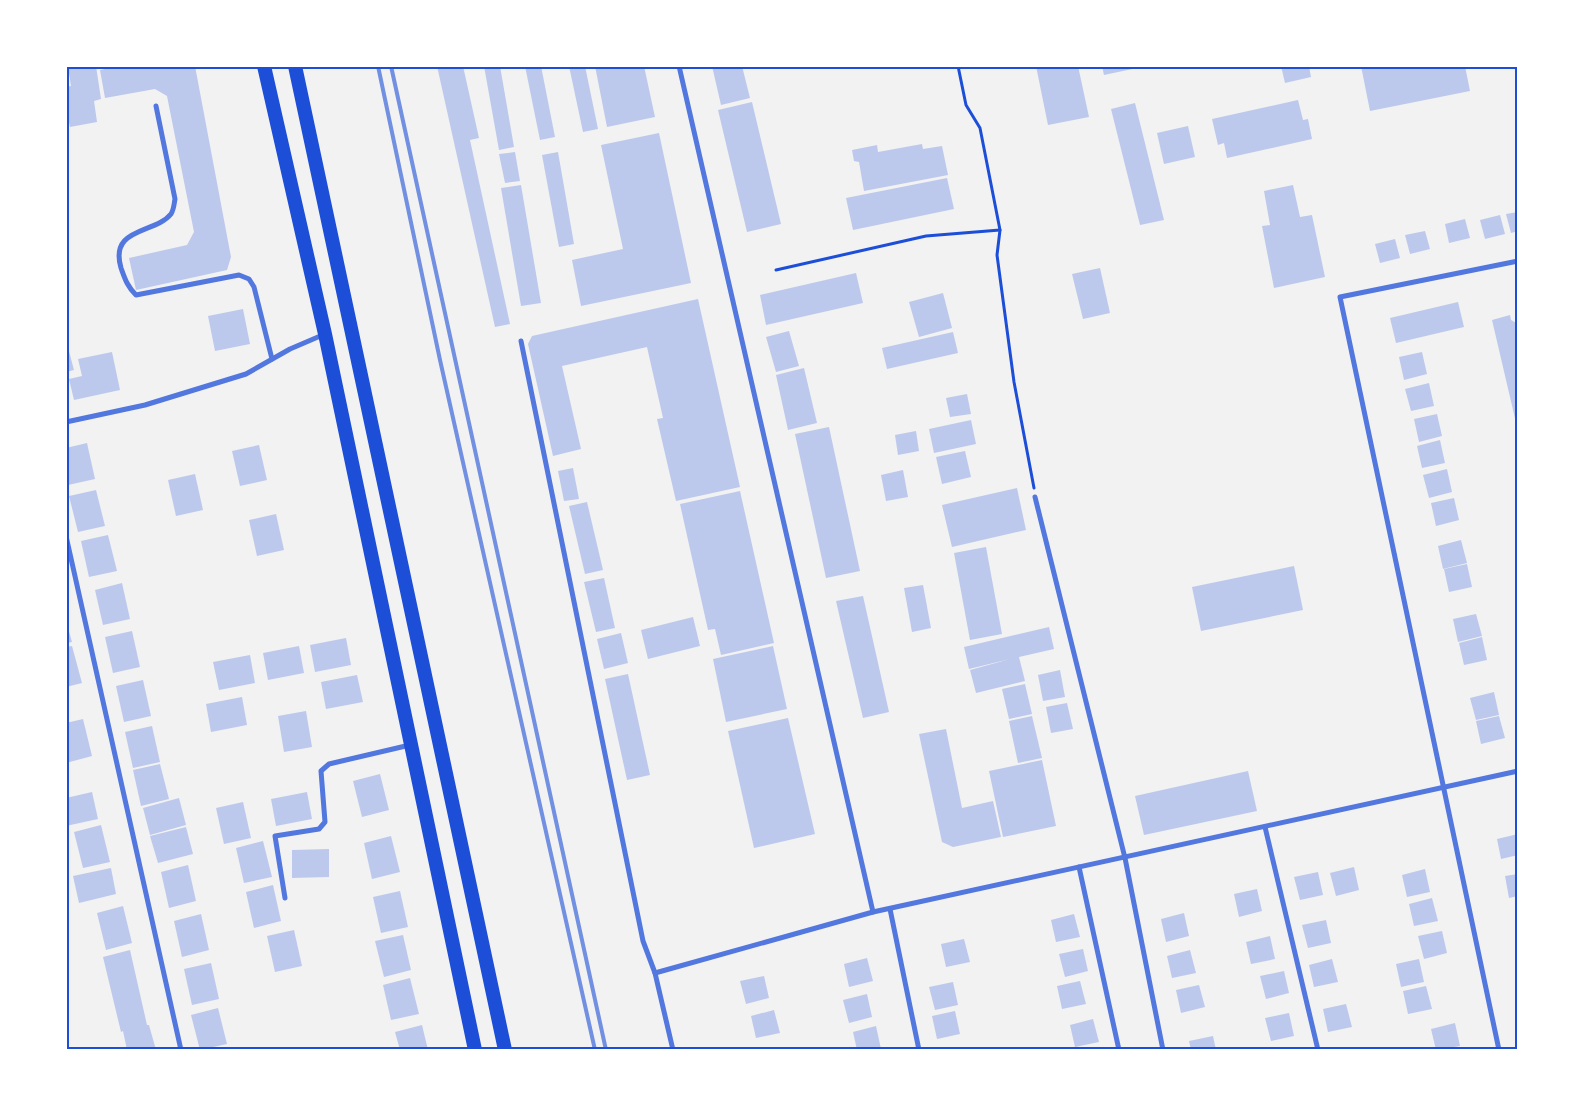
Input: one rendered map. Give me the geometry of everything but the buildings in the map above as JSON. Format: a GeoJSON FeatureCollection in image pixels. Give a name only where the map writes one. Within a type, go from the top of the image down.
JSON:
{"type":"FeatureCollection","features":[{"type":"Feature","properties":{"kind":"highway"},"geometry":{"type":"LineString","coordinates":[[264,66],[325,334],[475,1050]]}},
{"type":"Feature","properties":{"kind":"highway"},"geometry":{"type":"LineString","coordinates":[[295,66],[505,1050]]}},
{"type":"Feature","properties":{"kind":"street"},"geometry":{"type":"LineString","coordinates":[[679,66],[873,912]]}},
{"type":"Feature","properties":{"kind":"street"},"geometry":{"type":"LineString","coordinates":[[156,106],[175,199],[174,208],[170,215],[137,230],[122,243],[119,261],[127,285],[136,294],[239,275],[249,279],[254,287],[272,359]]}},
{"type":"Feature","properties":{"kind":"street"},"geometry":{"type":"LineString","coordinates":[[1499,1050],[1340,297],[1518,261]]}},
{"type":"Feature","properties":{"kind":"street"},"geometry":{"type":"LineString","coordinates":[[66,422],[145,405],[246,374],[272,359],[325,334]]}},
{"type":"Feature","properties":{"kind":"street"},"geometry":{"type":"LineString","coordinates":[[521,341],[643,941],[655,973],[673,1050]]}},
{"type":"Feature","properties":{"kind":"street"},"geometry":{"type":"LineString","coordinates":[[1036,497],[1125,858],[1163,1050]]}},
{"type":"Feature","properties":{"kind":"street"},"geometry":{"type":"LineString","coordinates":[[66,536],[181,1050]]}},
{"type":"Feature","properties":{"kind":"street"},"geometry":{"type":"LineString","coordinates":[[285,898],[275,836],[319,829],[325,822],[321,771],[329,764],[410,744]]}},
{"type":"Feature","properties":{"kind":"street"},"geometry":{"type":"LineString","coordinates":[[655,973],[873,912],[1518,771]]}},
{"type":"Feature","properties":{"kind":"street"},"geometry":{"type":"LineString","coordinates":[[1265,827],[1318,1050]]}},
{"type":"Feature","properties":{"kind":"street"},"geometry":{"type":"LineString","coordinates":[[1079,867],[1119,1050]]}},
{"type":"Feature","properties":{"kind":"street"},"geometry":{"type":"LineString","coordinates":[[890,909],[919,1050]]}},
{"type":"Feature","properties":{"kind":"path"},"geometry":{"type":"LineString","coordinates":[[958,66],[966,105],[980,128],[1000,230],[997,255],[1014,382],[1036,497]]}},
{"type":"Feature","properties":{"kind":"path"},"geometry":{"type":"LineString","coordinates":[[776,270],[926,236],[1000,230]]}},
{"type":"Feature","properties":{"kind":"railway"},"geometry":{"type":"LineString","coordinates":[[378,66],[440,360],[595,1050]]}},
{"type":"Feature","properties":{"kind":"railway"},"geometry":{"type":"LineString","coordinates":[[391,66],[606,1050]]}}]}
